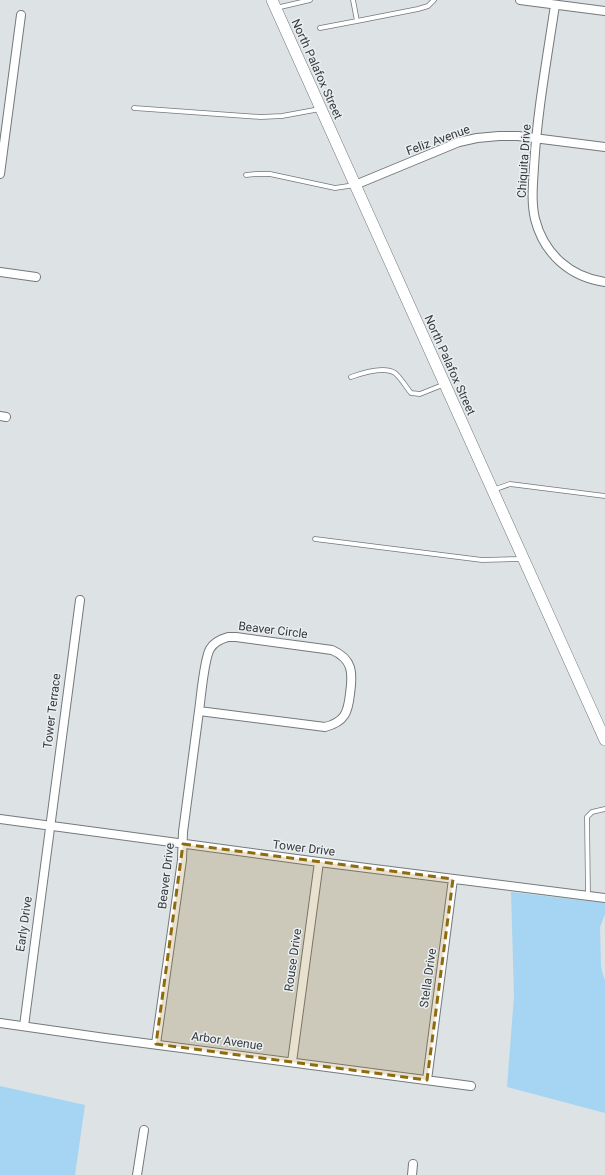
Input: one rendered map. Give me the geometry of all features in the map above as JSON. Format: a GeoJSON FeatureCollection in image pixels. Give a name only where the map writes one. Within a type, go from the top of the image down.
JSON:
{"type":"FeatureCollection","features":[{"type":"Feature","properties":{"kind":"main road","name":"North Palafox Street"},"geometry":{"type":"LineString","coordinates":[[274,4],[605,740]]}},
{"type":"Feature","properties":{"kind":"street"},"geometry":{"type":"LineString","coordinates":[[520,0],[605,11]]}},
{"type":"Feature","properties":{"kind":"street","name":"Chiquita Drive"},"geometry":{"type":"LineString","coordinates":[[555,5],[536,139],[533,203],[535,218],[545,244],[564,266],[574,273],[605,282]]}},
{"type":"Feature","properties":{"kind":"street"},"geometry":{"type":"LineString","coordinates":[[0,174],[21,15]]}},
{"type":"Feature","properties":{"kind":"street","name":"Feliz Avenue"},"geometry":{"type":"LineString","coordinates":[[355,185],[459,142],[477,138],[499,136],[605,147]]}},
{"type":"Feature","properties":{"kind":"street"},"geometry":{"type":"LineString","coordinates":[[0,272],[36,277]]}},
{"type":"Feature","properties":{"kind":"street","name":"Tower Terrace"},"geometry":{"type":"LineString","coordinates":[[50,825],[80,600]]}},
{"type":"Feature","properties":{"kind":"street","name":"Beaver Circle"},"geometry":{"type":"LineString","coordinates":[[228,636],[332,650],[339,653],[350,665],[352,674],[348,709],[340,721],[333,725],[325,727],[199,711],[207,655],[214,643],[228,636]]}},
{"type":"Feature","properties":{"kind":"street","name":"Beaver Drive"},"geometry":{"type":"LineString","coordinates":[[156,1044],[182,860],[199,711]]}},
{"type":"Feature","properties":{"kind":"street","name":"Tower Drive"},"geometry":{"type":"LineString","coordinates":[[0,819],[319,862],[605,898]]}},
{"type":"Feature","properties":{"kind":"street","name":"Early Drive"},"geometry":{"type":"LineString","coordinates":[[24,1026],[50,825]]}},
{"type":"Feature","properties":{"kind":"street","name":"Rouse Drive"},"geometry":{"type":"LineString","coordinates":[[292,1062],[319,862]]}},
{"type":"Feature","properties":{"kind":"street","name":"Stella Drive"},"geometry":{"type":"LineString","coordinates":[[427,1080],[453,879]]}},
{"type":"Feature","properties":{"kind":"street","name":"Arbor Avenue"},"geometry":{"type":"LineString","coordinates":[[0,1023],[471,1086]]}},
{"type":"Feature","properties":{"kind":"street"},"geometry":{"type":"LineString","coordinates":[[138,1175],[144,1130]]}},
{"type":"Feature","properties":{"kind":"street"},"geometry":{"type":"LineString","coordinates":[[412,1175],[413,1164]]}},
{"type":"Feature","properties":{"kind":"lane"},"geometry":{"type":"LineString","coordinates":[[274,4],[310,0]]}},
{"type":"Feature","properties":{"kind":"lane"},"geometry":{"type":"LineString","coordinates":[[353,0],[357,22]]}},
{"type":"Feature","properties":{"kind":"lane"},"geometry":{"type":"LineString","coordinates":[[320,28],[418,9],[428,6],[434,0]]}},
{"type":"Feature","properties":{"kind":"lane"},"geometry":{"type":"LineString","coordinates":[[134,108],[260,117],[282,116],[321,109]]}},
{"type":"Feature","properties":{"kind":"lane"},"geometry":{"type":"LineString","coordinates":[[246,175],[270,174],[335,188],[355,185]]}},
{"type":"Feature","properties":{"kind":"lane"},"geometry":{"type":"LineString","coordinates":[[351,377],[367,372],[383,370],[394,373],[411,393],[420,394],[445,384]]}},
{"type":"Feature","properties":{"kind":"lane"},"geometry":{"type":"LineString","coordinates":[[492,490],[510,484],[605,496]]}},
{"type":"Feature","properties":{"kind":"lane"},"geometry":{"type":"LineString","coordinates":[[315,539],[482,560],[524,559]]}},
{"type":"Feature","properties":{"kind":"lane"},"geometry":{"type":"LineString","coordinates":[[588,896],[588,817],[592,812],[605,809]]}},
{"type":"Feature","properties":{"kind":"highlighted area"},"geometry":{"type":"Polygon","coordinates":[[[183,844],[453,879],[427,1080],[156,1044],[183,844]]]}},
{"type":"Feature","properties":{"kind":"shaded area"},"geometry":{"type":"Polygon","coordinates":[[[511,892],[605,903],[605,914],[600,927],[601,967],[605,981],[605,1113],[507,1087],[514,996],[511,892]]]}},
{"type":"Feature","properties":{"kind":"shaded area"},"geometry":{"type":"Polygon","coordinates":[[[0,1086],[85,1105],[75,1175],[0,1175],[0,1086]]]}}]}
